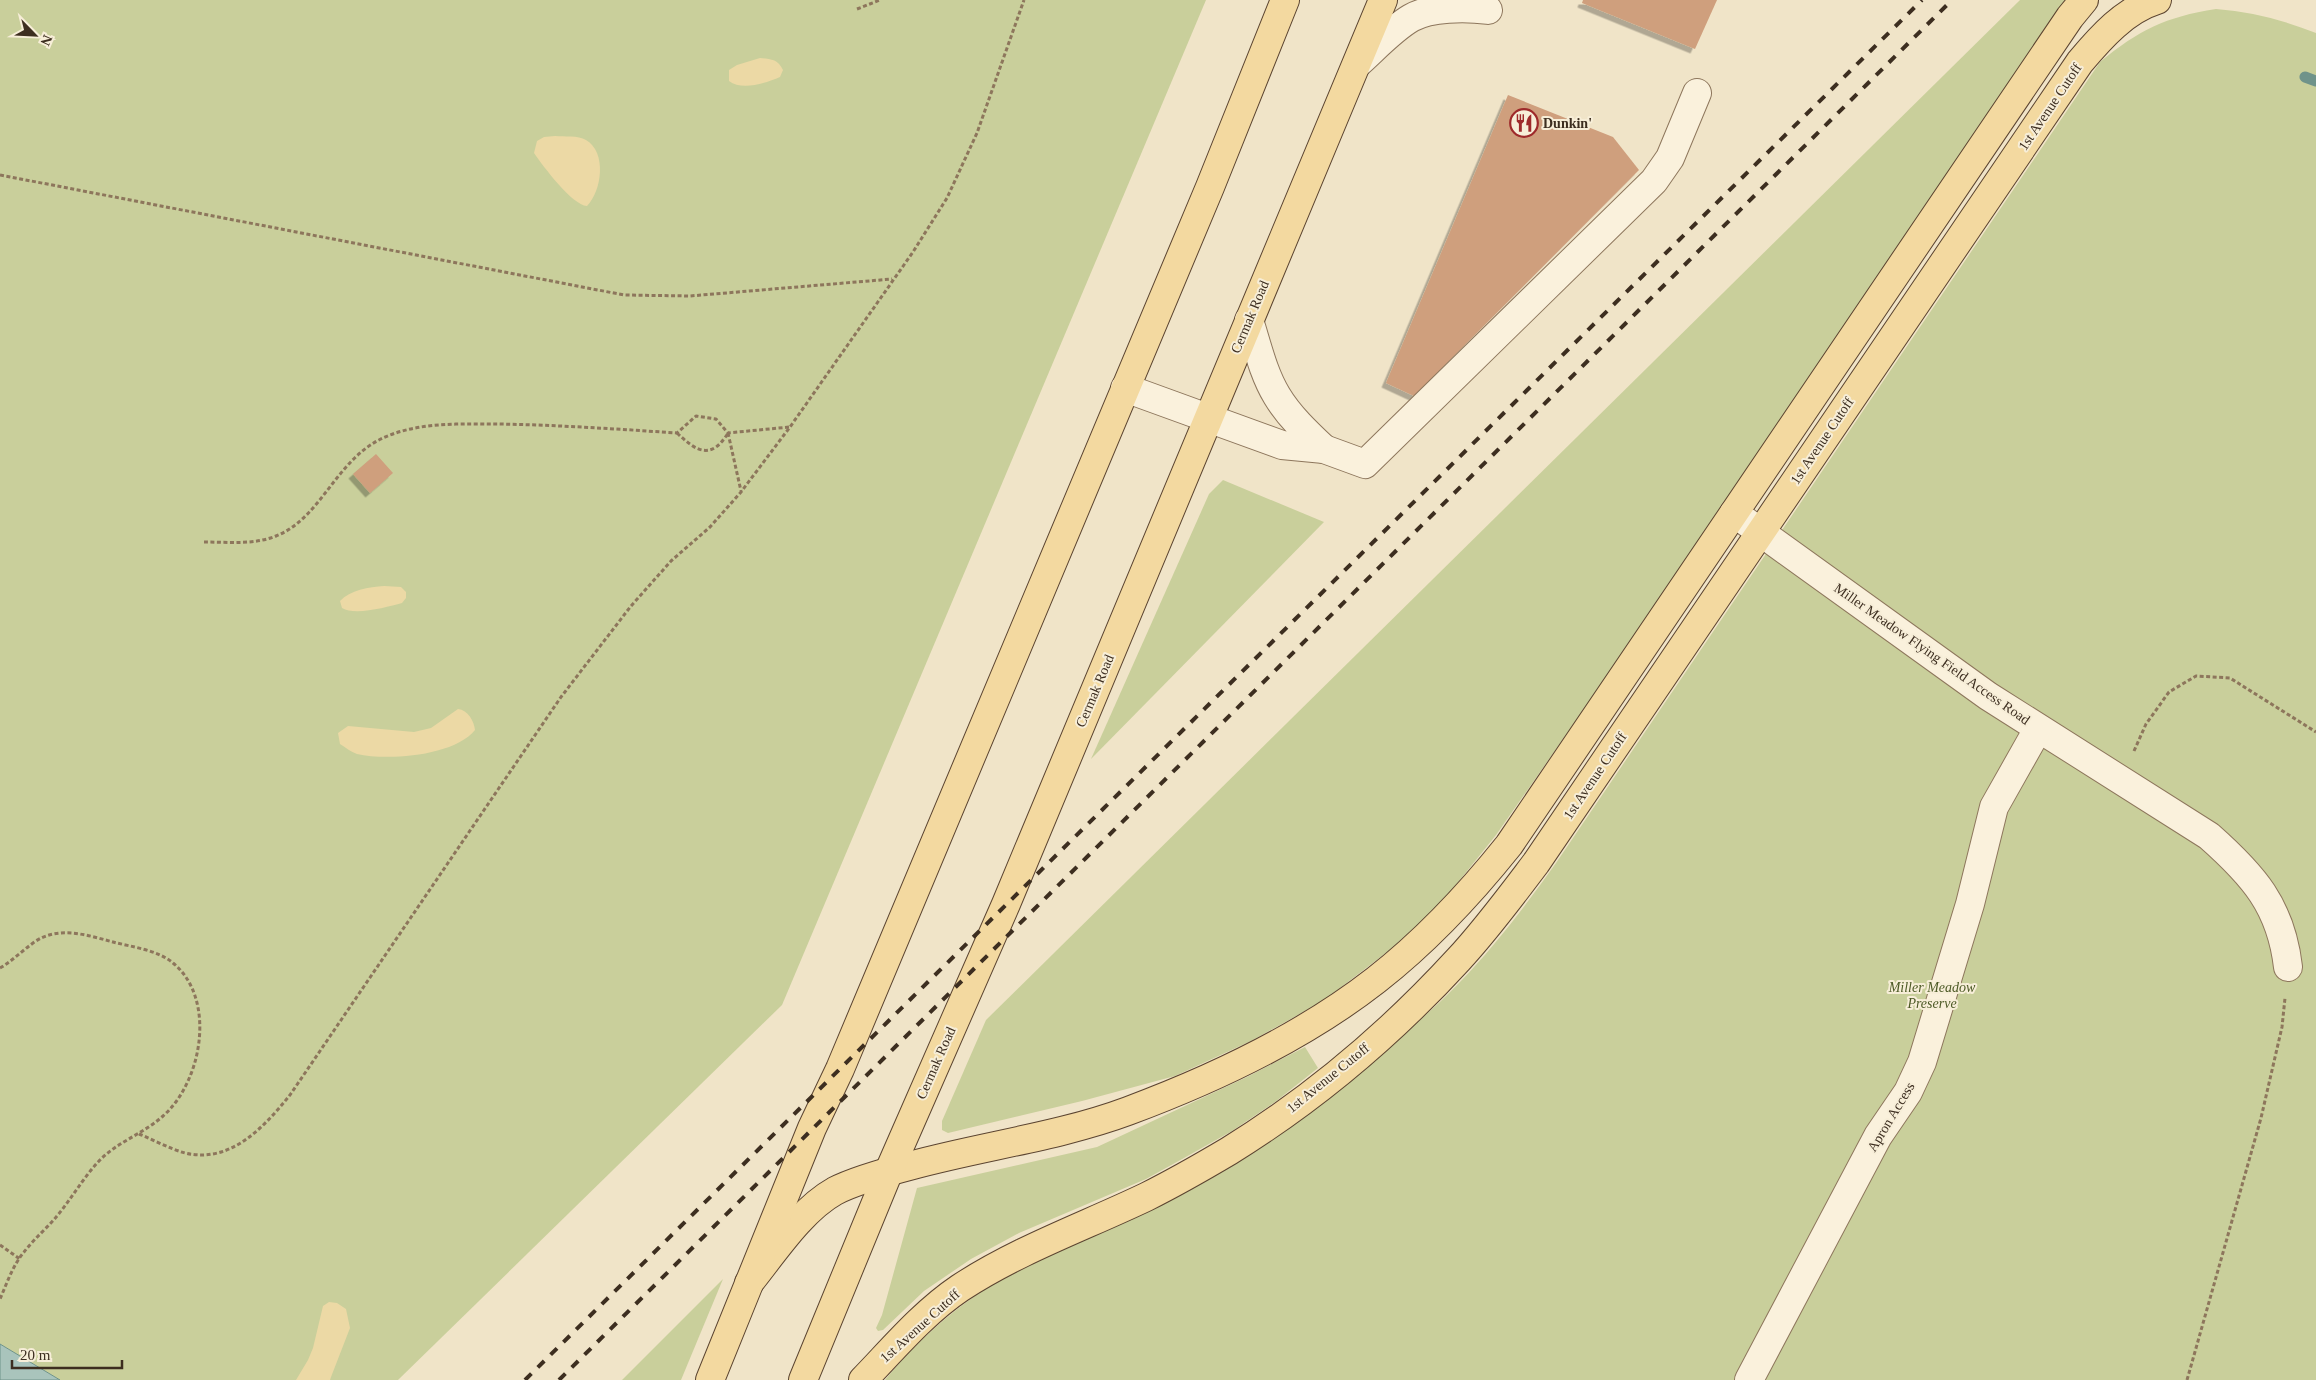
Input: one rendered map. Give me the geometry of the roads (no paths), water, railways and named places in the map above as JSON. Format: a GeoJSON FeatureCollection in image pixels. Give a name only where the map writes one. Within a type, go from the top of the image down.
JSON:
{"type":"FeatureCollection","features":[{"type":"Feature","properties":{"kind":"main road"},"geometry":{"type":"LineString","coordinates":[[710,1380],[812,1128],[859,1024],[1285,0]]}},
{"type":"Feature","properties":{"kind":"main road","name":"Cermak Road"},"geometry":{"type":"LineString","coordinates":[[803,1380],[889,1171],[1010,895],[1383,0]]}},
{"type":"Feature","properties":{"kind":"main road"},"geometry":{"type":"LineString","coordinates":[[750,1283],[801,1219],[835,1191],[889,1171],[1075,1127],[1127,1112],[1210,1076],[1278,1042],[1334,1009],[1375,980],[1438,925],[1473,890],[1509,845],[2059,33],[2084,0]]}},
{"type":"Feature","properties":{"kind":"main road","name":"1st Avenue Cutoff"},"geometry":{"type":"LineString","coordinates":[[863,1380],[910,1330],[958,1290],[1011,1257],[1147,1196],[1229,1150],[1311,1094],[1408,1011],[1458,960],[1536,863],[2080,62],[2103,35],[2127,16],[2157,0]]}},
{"type":"Feature","properties":{"kind":"lane"},"geometry":{"type":"LineString","coordinates":[[1357,64],[1411,18],[1446,9],[1472,8],[1488,10],[1476,0]]}},
{"type":"Feature","properties":{"kind":"lane"},"geometry":{"type":"LineString","coordinates":[[1125,388],[1282,445],[1324,449],[1365,464],[1654,182],[1670,158],[1697,93]]}},
{"type":"Feature","properties":{"kind":"lane"},"geometry":{"type":"LineString","coordinates":[[1249,320],[1270,382],[1277,396],[1293,418],[1324,449]]}},
{"type":"Feature","properties":{"kind":"lane","name":"Miller Meadow Flying Field Access Road"},"geometry":{"type":"LineString","coordinates":[[1734,513],[1988,696],[2209,836],[2239,862],[2265,895],[2285,944],[2288,967]]}},
{"type":"Feature","properties":{"kind":"lane","name":"Apron Access"},"geometry":{"type":"LineString","coordinates":[[1750,1380],[1878,1136],[1908,1092],[1922,1062],[1970,904],[1994,807],[2038,729]]}},
{"type":"Feature","properties":{"kind":"water"},"geometry":{"type":"Polygon","coordinates":[[[0,1344],[60,1380],[0,1380],[0,1344]]]}},
{"type":"Feature","properties":{"kind":"waterway"},"geometry":{"type":"LineString","coordinates":[[2305,77],[2316,81]]}},
{"type":"Feature","properties":{"kind":"railway"},"geometry":{"type":"LineString","coordinates":[[525,1380],[1922,0]]}},
{"type":"Feature","properties":{"kind":"railway"},"geometry":{"type":"LineString","coordinates":[[559,1380],[1952,0]]}},
{"type":"Feature","properties":{"kind":"place","name":"Dunkin'"},"geometry":{"type":"Point","coordinates":[1524,123]}},
{"type":"Feature","properties":{"kind":"park label","name":"Miller Meadow Preserve"},"geometry":{"type":"Point","coordinates":[1932,996]}}]}
